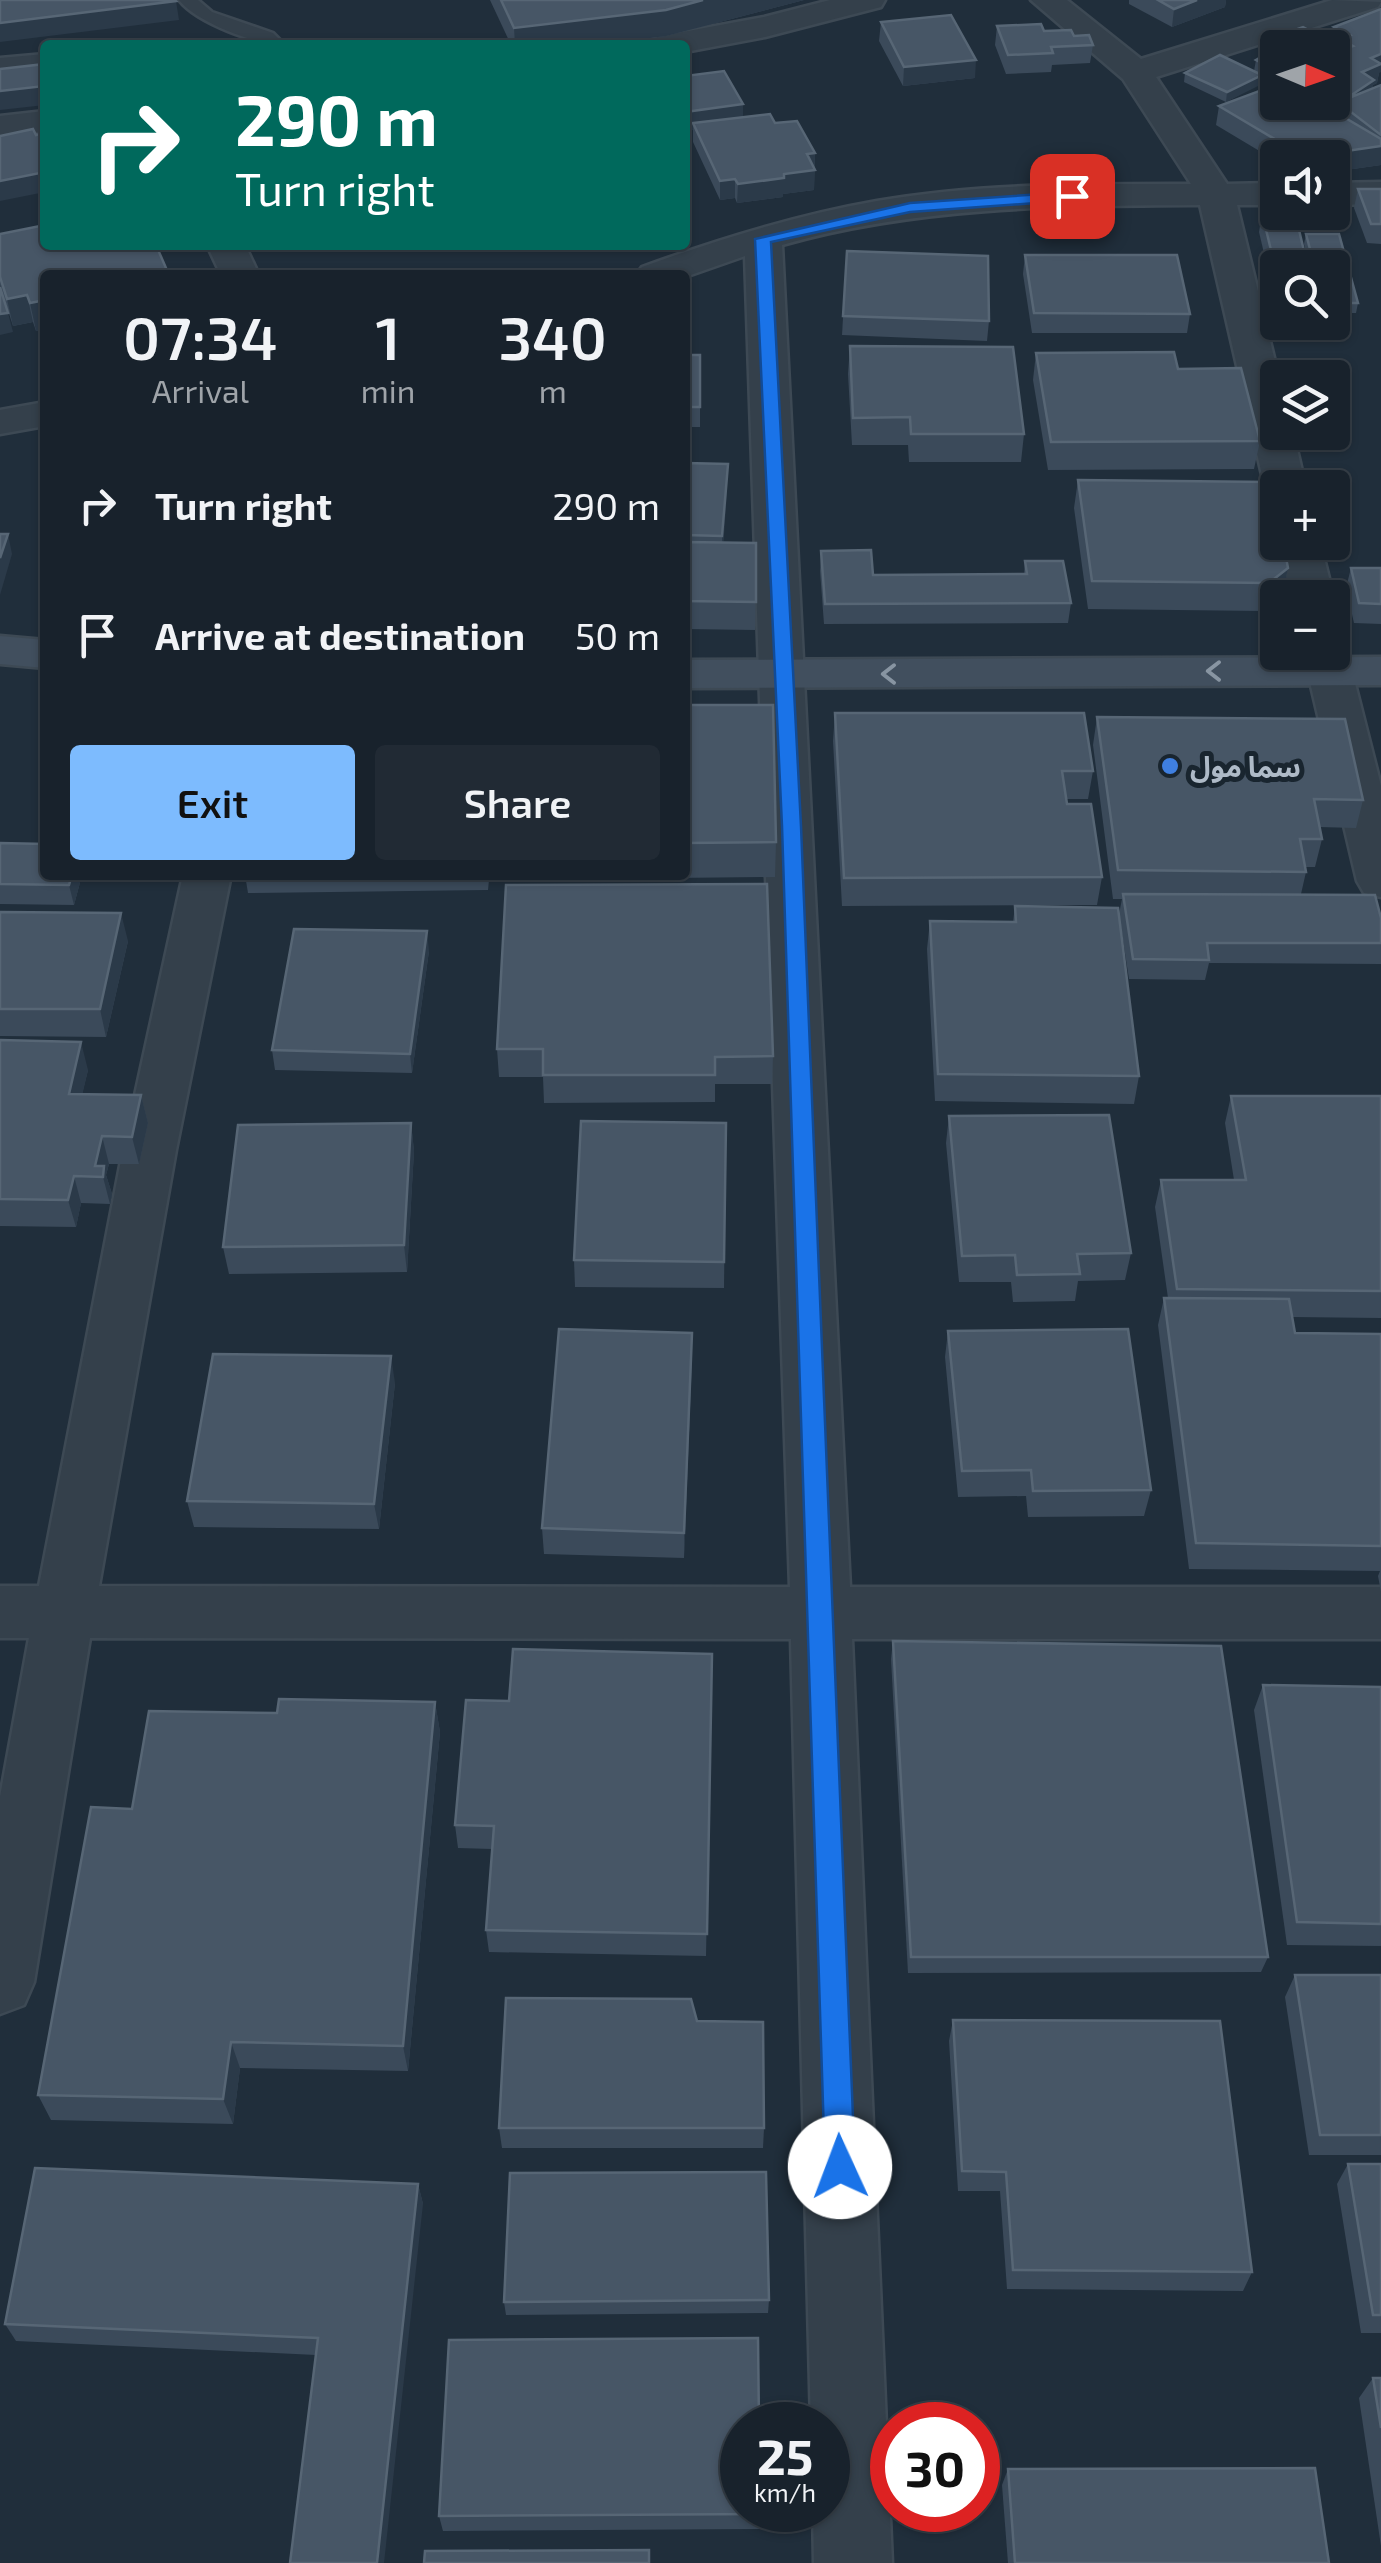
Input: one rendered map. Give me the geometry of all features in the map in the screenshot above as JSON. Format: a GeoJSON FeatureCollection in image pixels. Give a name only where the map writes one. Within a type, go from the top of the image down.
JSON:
{"type":"FeatureCollection","features":[{"type":"Feature","properties":{"kind":"main road"},"geometry":{"type":"LineString","coordinates":[[0,650],[40,654]]}},
{"type":"Feature","properties":{"kind":"main road"},"geometry":{"type":"LineString","coordinates":[[690,674],[1260,663]]}},
{"type":"Feature","properties":{"kind":"main road"},"geometry":{"type":"LineString","coordinates":[[1350,665],[1381,670]]}},
{"type":"Feature","properties":{"kind":"main road"},"geometry":{"type":"LineString","coordinates":[[0,685],[40,684]]}},
{"type":"Feature","properties":{"kind":"street"},"geometry":{"type":"LineString","coordinates":[[690,41],[764,27],[868,0]]}},
{"type":"Feature","properties":{"kind":"street"},"geometry":{"type":"LineString","coordinates":[[1047,0],[1136,72],[1216,195],[1282,470]]}},
{"type":"Feature","properties":{"kind":"street"},"geometry":{"type":"LineString","coordinates":[[1136,72],[1356,4],[1381,26]]}},
{"type":"Feature","properties":{"kind":"street"},"geometry":{"type":"LineString","coordinates":[[0,126],[40,122]]}},
{"type":"Feature","properties":{"kind":"street"},"geometry":{"type":"LineString","coordinates":[[669,262],[910,207],[1036,197],[1260,194]]}},
{"type":"Feature","properties":{"kind":"street"},"geometry":{"type":"LineString","coordinates":[[1350,194],[1381,194]]}},
{"type":"Feature","properties":{"kind":"street"},"geometry":{"type":"LineString","coordinates":[[763,239],[822,1613],[853,2563]]}},
{"type":"Feature","properties":{"kind":"street"},"geometry":{"type":"LineString","coordinates":[[0,422],[40,415]]}},
{"type":"Feature","properties":{"kind":"street"},"geometry":{"type":"LineString","coordinates":[[1329,670],[1381,881]]}},
{"type":"Feature","properties":{"kind":"street"},"geometry":{"type":"LineString","coordinates":[[0,1982],[63,1613],[172,1036],[207,880]]}},
{"type":"Feature","properties":{"kind":"street"},"geometry":{"type":"LineString","coordinates":[[0,1612],[1381,1614]]}},
{"type":"Feature","properties":{"kind":"lane"},"geometry":{"type":"LineString","coordinates":[[188,0],[204,17],[264,34],[271,40]]}},
{"type":"Feature","properties":{"kind":"lane"},"geometry":{"type":"LineString","coordinates":[[0,64],[40,60]]}},
{"type":"Feature","properties":{"kind":"building"},"geometry":{"type":"Polygon","coordinates":[[[0,0],[175,0],[176,1],[0,23],[0,0]]]}},
{"type":"Feature","properties":{"kind":"building"},"geometry":{"type":"Polygon","coordinates":[[[501,0],[703,0],[666,10],[514,28],[501,0]]]}},
{"type":"Feature","properties":{"kind":"building"},"geometry":{"type":"Polygon","coordinates":[[[1158,0],[1197,0],[1174,9],[1158,0]]]}},
{"type":"Feature","properties":{"kind":"building"},"geometry":{"type":"Polygon","coordinates":[[[1381,9],[1381,54],[1371,58],[1381,64],[1362,72],[1374,80],[1350,96],[1350,30],[1334,27],[1381,9]]]}},
{"type":"Feature","properties":{"kind":"building"},"geometry":{"type":"Polygon","coordinates":[[[951,15],[976,60],[904,67],[881,22],[951,15]]]}},
{"type":"Feature","properties":{"kind":"building"},"geometry":{"type":"Polygon","coordinates":[[[1041,24],[1044,31],[1071,30],[1074,36],[1089,35],[1093,45],[1051,47],[1053,53],[1008,55],[997,26],[1041,24]]]}},
{"type":"Feature","properties":{"kind":"building"},"geometry":{"type":"Polygon","coordinates":[[[1220,55],[1260,76],[1227,92],[1185,73],[1220,55]]]}},
{"type":"Feature","properties":{"kind":"building"},"geometry":{"type":"Polygon","coordinates":[[[40,65],[40,87],[0,91],[0,69],[40,65]]]}},
{"type":"Feature","properties":{"kind":"building"},"geometry":{"type":"Polygon","coordinates":[[[724,71],[743,104],[690,111],[690,75],[724,71]]]}},
{"type":"Feature","properties":{"kind":"building"},"geometry":{"type":"Polygon","coordinates":[[[1381,85],[1381,135],[1350,111],[1350,98],[1381,85]]]}},
{"type":"Feature","properties":{"kind":"building"},"geometry":{"type":"Polygon","coordinates":[[[1260,91],[1260,120],[1349,120],[1381,139],[1381,146],[1350,150],[1350,140],[1276,140],[1219,106],[1260,91]]]}},
{"type":"Feature","properties":{"kind":"building"},"geometry":{"type":"Polygon","coordinates":[[[770,114],[775,123],[797,121],[815,153],[807,154],[815,170],[738,184],[735,179],[720,181],[693,123],[770,114]]]}},
{"type":"Feature","properties":{"kind":"building"},"geometry":{"type":"Polygon","coordinates":[[[33,129],[36,135],[40,134],[40,173],[0,181],[0,136],[33,129]]]}},
{"type":"Feature","properties":{"kind":"building"},"geometry":{"type":"Polygon","coordinates":[[[1358,189],[1381,189],[1381,224],[1371,224],[1358,189]]]}},
{"type":"Feature","properties":{"kind":"building"},"geometry":{"type":"Polygon","coordinates":[[[40,226],[40,250],[158,250],[167,270],[40,270],[40,301],[30,303],[27,295],[7,299],[0,277],[0,234],[40,226]]]}},
{"type":"Feature","properties":{"kind":"building"},"geometry":{"type":"Polygon","coordinates":[[[1266,230],[1299,230],[1304,250],[1271,250],[1266,230]]]}},
{"type":"Feature","properties":{"kind":"building"},"geometry":{"type":"Polygon","coordinates":[[[1306,234],[1339,234],[1343,250],[1310,250],[1306,234]]]}},
{"type":"Feature","properties":{"kind":"building"},"geometry":{"type":"Polygon","coordinates":[[[847,251],[988,256],[989,321],[843,316],[847,251]]]}},
{"type":"Feature","properties":{"kind":"building"},"geometry":{"type":"Polygon","coordinates":[[[1025,255],[1177,255],[1190,314],[1034,313],[1025,255]]]}},
{"type":"Feature","properties":{"kind":"building"},"geometry":{"type":"Polygon","coordinates":[[[1350,274],[1358,303],[1350,303],[1350,274]]]}},
{"type":"Feature","properties":{"kind":"building"},"geometry":{"type":"Polygon","coordinates":[[[0,287],[8,313],[0,314],[0,287]]]}},
{"type":"Feature","properties":{"kind":"building"},"geometry":{"type":"Polygon","coordinates":[[[850,346],[1013,347],[1024,434],[911,434],[910,417],[853,418],[850,346]]]}},
{"type":"Feature","properties":{"kind":"building"},"geometry":{"type":"Polygon","coordinates":[[[1174,352],[1178,369],[1241,368],[1260,441],[1051,442],[1036,353],[1174,352]]]}},
{"type":"Feature","properties":{"kind":"building"},"geometry":{"type":"Polygon","coordinates":[[[690,355],[700,355],[700,407],[690,407],[690,355]]]}},
{"type":"Feature","properties":{"kind":"building"},"geometry":{"type":"Polygon","coordinates":[[[690,463],[728,464],[722,536],[690,535],[690,463]]]}},
{"type":"Feature","properties":{"kind":"building"},"geometry":{"type":"Polygon","coordinates":[[[1078,480],[1260,482],[1260,560],[1286,560],[1288,568],[1273,580],[1260,583],[1092,581],[1078,480]]]}},
{"type":"Feature","properties":{"kind":"building"},"geometry":{"type":"Polygon","coordinates":[[[0,534],[8,534],[0,558],[0,534]]]}},
{"type":"Feature","properties":{"kind":"building"},"geometry":{"type":"Polygon","coordinates":[[[690,542],[756,543],[756,602],[690,601],[690,542]]]}},
{"type":"Feature","properties":{"kind":"building"},"geometry":{"type":"Polygon","coordinates":[[[871,550],[873,575],[1027,574],[1025,561],[1063,561],[1071,603],[825,604],[821,551],[871,550]]]}},
{"type":"Feature","properties":{"kind":"building"},"geometry":{"type":"Polygon","coordinates":[[[1351,568],[1381,568],[1381,604],[1359,603],[1351,568]]]}},
{"type":"Feature","properties":{"kind":"building"},"geometry":{"type":"Polygon","coordinates":[[[690,705],[773,705],[776,842],[690,843],[690,705]]]}},
{"type":"Feature","properties":{"kind":"building"},"geometry":{"type":"Polygon","coordinates":[[[835,713],[1084,713],[1093,771],[1062,771],[1067,804],[1091,804],[1102,877],[844,878],[835,713]]]}},
{"type":"Feature","properties":{"kind":"building"},"geometry":{"type":"Polygon","coordinates":[[[1097,717],[1345,719],[1363,800],[1314,799],[1322,839],[1300,839],[1306,872],[1118,870],[1097,717]]]}},
{"type":"Feature","properties":{"kind":"building"},"geometry":{"type":"Polygon","coordinates":[[[0,843],[40,844],[40,880],[70,880],[69,885],[0,884],[0,843]]]}},
{"type":"Feature","properties":{"kind":"building"},"geometry":{"type":"Polygon","coordinates":[[[767,884],[773,1056],[715,1057],[715,1075],[543,1075],[543,1049],[497,1049],[506,885],[767,884]]]}},
{"type":"Feature","properties":{"kind":"building"},"geometry":{"type":"Polygon","coordinates":[[[1123,894],[1375,895],[1381,918],[1381,943],[1207,943],[1209,960],[1133,959],[1123,894]]]}},
{"type":"Feature","properties":{"kind":"building"},"geometry":{"type":"Polygon","coordinates":[[[1015,906],[1118,908],[1139,1076],[938,1074],[930,921],[1016,922],[1015,906]]]}},
{"type":"Feature","properties":{"kind":"building"},"geometry":{"type":"Polygon","coordinates":[[[0,912],[121,913],[100,1009],[0,1009],[0,912]]]}},
{"type":"Feature","properties":{"kind":"building"},"geometry":{"type":"Polygon","coordinates":[[[294,929],[427,931],[410,1054],[272,1050],[294,929]]]}},
{"type":"Feature","properties":{"kind":"building"},"geometry":{"type":"Polygon","coordinates":[[[0,1040],[81,1042],[69,1094],[141,1095],[132,1137],[102,1136],[95,1166],[104,1166],[103,1177],[74,1176],[68,1200],[0,1199],[0,1040]]]}},
{"type":"Feature","properties":{"kind":"building"},"geometry":{"type":"Polygon","coordinates":[[[1231,1096],[1381,1096],[1381,1291],[1177,1289],[1161,1180],[1246,1180],[1231,1096]]]}},
{"type":"Feature","properties":{"kind":"building"},"geometry":{"type":"Polygon","coordinates":[[[1109,1115],[1131,1253],[1077,1254],[1080,1274],[1017,1275],[1015,1255],[962,1256],[949,1116],[1109,1115]]]}},
{"type":"Feature","properties":{"kind":"building"},"geometry":{"type":"Polygon","coordinates":[[[581,1121],[726,1123],[724,1262],[574,1260],[581,1121]]]}},
{"type":"Feature","properties":{"kind":"building"},"geometry":{"type":"Polygon","coordinates":[[[411,1123],[404,1245],[223,1247],[238,1125],[411,1123]]]}},
{"type":"Feature","properties":{"kind":"building"},"geometry":{"type":"Polygon","coordinates":[[[1164,1298],[1289,1299],[1295,1333],[1381,1334],[1381,1546],[1196,1543],[1164,1298]]]}},
{"type":"Feature","properties":{"kind":"building"},"geometry":{"type":"Polygon","coordinates":[[[559,1329],[692,1333],[684,1533],[542,1528],[559,1329]]]}},
{"type":"Feature","properties":{"kind":"building"},"geometry":{"type":"Polygon","coordinates":[[[1128,1329],[1151,1490],[1033,1491],[1031,1470],[962,1471],[948,1331],[1128,1329]]]}},
{"type":"Feature","properties":{"kind":"building"},"geometry":{"type":"Polygon","coordinates":[[[213,1354],[391,1356],[374,1504],[187,1501],[213,1354]]]}},
{"type":"Feature","properties":{"kind":"building"},"geometry":{"type":"Polygon","coordinates":[[[893,1641],[1221,1646],[1268,1957],[911,1957],[893,1641]]]}},
{"type":"Feature","properties":{"kind":"building"},"geometry":{"type":"Polygon","coordinates":[[[513,1649],[712,1654],[707,1934],[486,1930],[494,1826],[455,1825],[466,1700],[509,1701],[513,1649]]]}},
{"type":"Feature","properties":{"kind":"building"},"geometry":{"type":"Polygon","coordinates":[[[1263,1685],[1381,1687],[1381,1924],[1297,1922],[1263,1685]]]}},
{"type":"Feature","properties":{"kind":"building"},"geometry":{"type":"Polygon","coordinates":[[[279,1699],[435,1702],[403,2046],[231,2042],[223,2099],[38,2095],[91,1807],[132,1809],[149,1711],[277,1713],[279,1699]]]}},
{"type":"Feature","properties":{"kind":"building"},"geometry":{"type":"Polygon","coordinates":[[[1295,1975],[1381,1975],[1381,2135],[1320,2135],[1295,1975]]]}},
{"type":"Feature","properties":{"kind":"building"},"geometry":{"type":"Polygon","coordinates":[[[506,1998],[691,1999],[697,2021],[763,2022],[764,2128],[499,2128],[506,1998]]]}},
{"type":"Feature","properties":{"kind":"building"},"geometry":{"type":"Polygon","coordinates":[[[953,2020],[1220,2021],[1252,2272],[1013,2270],[1006,2172],[962,2171],[953,2020]]]}},
{"type":"Feature","properties":{"kind":"building"},"geometry":{"type":"Polygon","coordinates":[[[1348,2164],[1381,2164],[1381,2315],[1373,2315],[1348,2164]]]}},
{"type":"Feature","properties":{"kind":"building"},"geometry":{"type":"Polygon","coordinates":[[[35,2168],[418,2184],[377,2563],[290,2563],[318,2338],[5,2324],[35,2168]]]}},
{"type":"Feature","properties":{"kind":"building"},"geometry":{"type":"Polygon","coordinates":[[[766,2172],[769,2300],[504,2302],[510,2173],[766,2172]]]}},
{"type":"Feature","properties":{"kind":"building"},"geometry":{"type":"Polygon","coordinates":[[[758,2338],[759,2402],[720,2402],[720,2514],[439,2516],[449,2340],[758,2338]]]}},
{"type":"Feature","properties":{"kind":"building"},"geometry":{"type":"Polygon","coordinates":[[[1373,2378],[1381,2378],[1381,2428],[1373,2378]]]}},
{"type":"Feature","properties":{"kind":"building"},"geometry":{"type":"Polygon","coordinates":[[[1315,2468],[1329,2563],[1015,2563],[1008,2469],[1315,2468]]]}},
{"type":"Feature","properties":{"kind":"building"},"geometry":{"type":"Polygon","coordinates":[[[649,2550],[649,2563],[424,2563],[425,2551],[649,2550]]]}},
{"type":"Feature","properties":{"kind":"place","name":"سما مول"},"geometry":{"type":"Point","coordinates":[1170,766]}},
{"type":"Feature","properties":{"kind":"route"},"geometry":{"type":"LineString","coordinates":[[840,2167],[792,826],[763,239],[910,207],[1072,196]]}}]}
